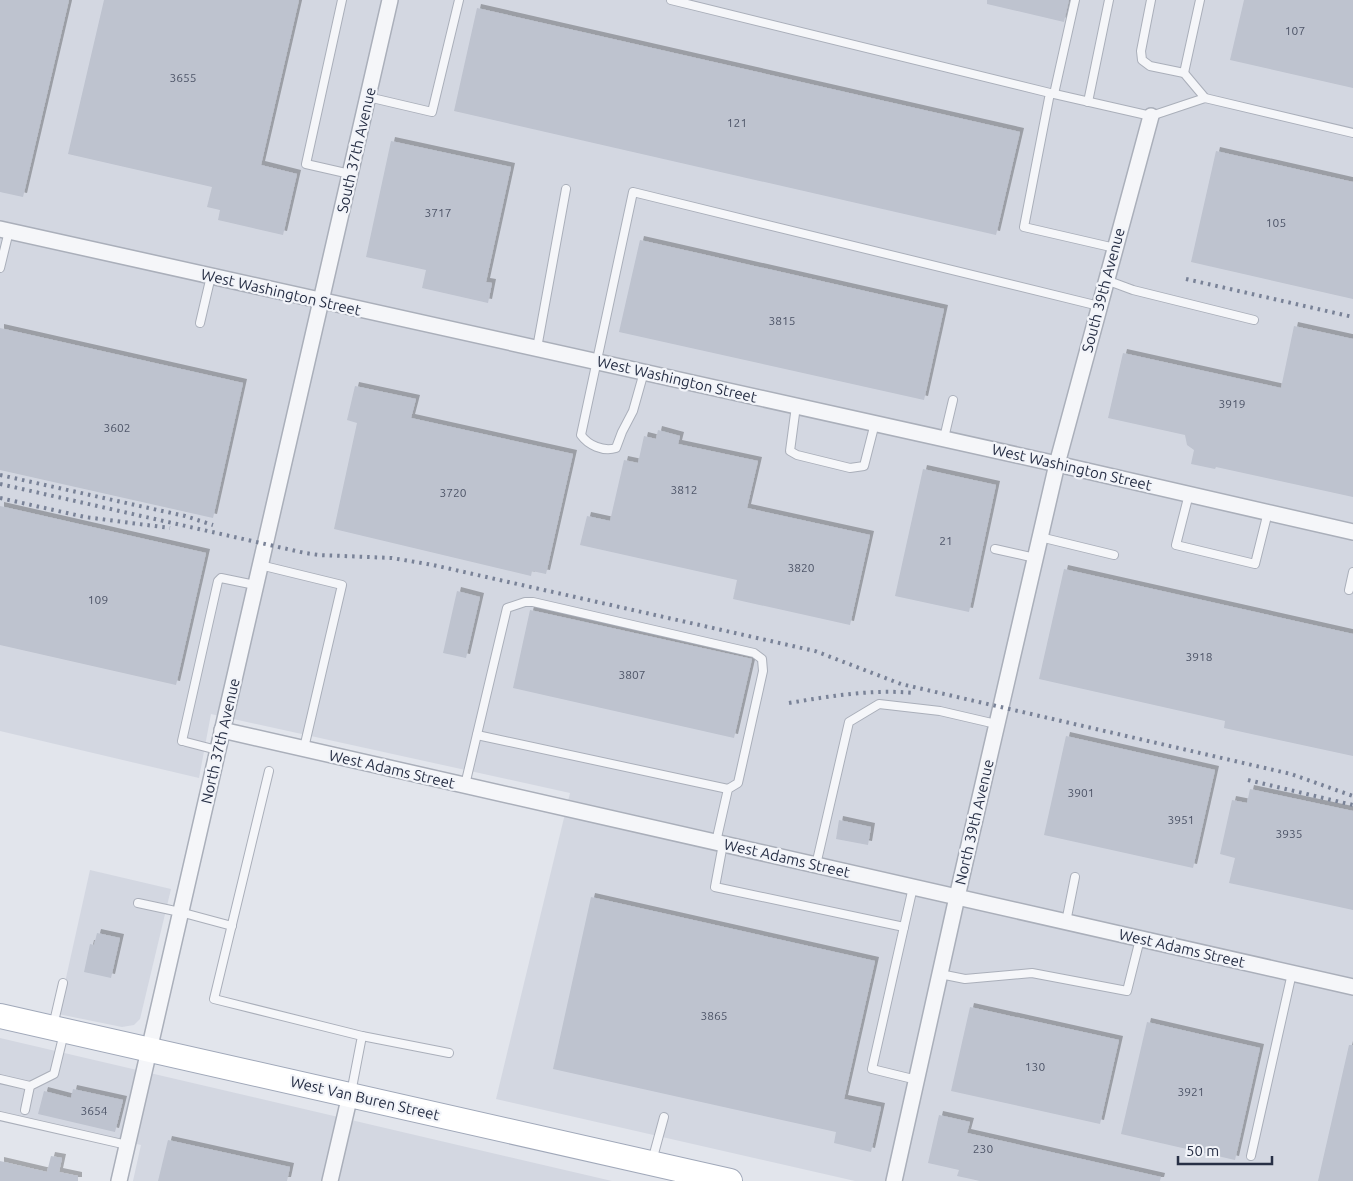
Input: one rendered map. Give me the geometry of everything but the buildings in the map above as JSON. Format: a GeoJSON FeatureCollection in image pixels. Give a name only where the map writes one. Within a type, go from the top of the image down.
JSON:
{"type":"FeatureCollection","features":[{"type":"Feature","properties":{"kind":"main road","name":"West Van Buren Street"},"geometry":{"type":"LineString","coordinates":[[0,1016],[730,1181]]}},
{"type":"Feature","properties":{"kind":"street","name":"South 37th Avenue"},"geometry":{"type":"LineString","coordinates":[[322,300],[390,0]]}},
{"type":"Feature","properties":{"kind":"street","name":"South 39th Avenue"},"geometry":{"type":"LineString","coordinates":[[1056,464],[1151,116]]}},
{"type":"Feature","properties":{"kind":"street","name":"West Washington Street"},"geometry":{"type":"LineString","coordinates":[[5,230],[944,438],[1353,532]]}},
{"type":"Feature","properties":{"kind":"street","name":"North 37th Avenue"},"geometry":{"type":"LineString","coordinates":[[119,1181],[255,584],[322,300]]}},
{"type":"Feature","properties":{"kind":"street","name":"North 39th Avenue"},"geometry":{"type":"LineString","coordinates":[[894,1181],[1056,464]]}},
{"type":"Feature","properties":{"kind":"street","name":"West Adams Street"},"geometry":{"type":"LineString","coordinates":[[222,730],[1353,987]]}},
{"type":"Feature","properties":{"kind":"street"},"geometry":{"type":"LineString","coordinates":[[330,1181],[350,1095]]}},
{"type":"Feature","properties":{"kind":"lane"},"geometry":{"type":"LineString","coordinates":[[342,0],[306,164],[350,174]]}},
{"type":"Feature","properties":{"kind":"lane"},"geometry":{"type":"LineString","coordinates":[[368,97],[432,112],[459,0]]}},
{"type":"Feature","properties":{"kind":"lane"},"geometry":{"type":"LineString","coordinates":[[671,0],[1151,116],[1205,98],[1353,133]]}},
{"type":"Feature","properties":{"kind":"lane"},"geometry":{"type":"LineString","coordinates":[[1075,0],[1052,93],[1024,227],[1115,248]]}},
{"type":"Feature","properties":{"kind":"lane"},"geometry":{"type":"LineString","coordinates":[[1088,102],[1109,0]]}},
{"type":"Feature","properties":{"kind":"lane"},"geometry":{"type":"LineString","coordinates":[[1151,0],[1141,51],[1142,60],[1150,66],[1184,73],[1205,98]]}},
{"type":"Feature","properties":{"kind":"lane"},"geometry":{"type":"LineString","coordinates":[[1184,73],[1200,0]]}},
{"type":"Feature","properties":{"kind":"lane"},"geometry":{"type":"LineString","coordinates":[[537,348],[566,189]]}},
{"type":"Feature","properties":{"kind":"lane"},"geometry":{"type":"LineString","coordinates":[[644,372],[633,411],[616,448],[593,446],[585,441],[581,435],[633,192],[1099,306]]}},
{"type":"Feature","properties":{"kind":"lane"},"geometry":{"type":"LineString","coordinates":[[0,268],[5,230]]}},
{"type":"Feature","properties":{"kind":"lane"},"geometry":{"type":"LineString","coordinates":[[200,323],[211,276]]}},
{"type":"Feature","properties":{"kind":"lane"},"geometry":{"type":"LineString","coordinates":[[1106,280],[1133,290],[1254,320]]}},
{"type":"Feature","properties":{"kind":"lane"},"geometry":{"type":"LineString","coordinates":[[944,438],[953,400]]}},
{"type":"Feature","properties":{"kind":"lane"},"geometry":{"type":"LineString","coordinates":[[796,406],[790,451],[797,455],[850,468],[864,466],[875,423]]}},
{"type":"Feature","properties":{"kind":"lane"},"geometry":{"type":"LineString","coordinates":[[1189,494],[1176,546],[1255,564],[1268,512]]}},
{"type":"Feature","properties":{"kind":"lane"},"geometry":{"type":"LineString","coordinates":[[1040,536],[1114,555]]}},
{"type":"Feature","properties":{"kind":"lane"},"geometry":{"type":"LineString","coordinates":[[995,550],[1035,558]]}},
{"type":"Feature","properties":{"kind":"lane"},"geometry":{"type":"LineString","coordinates":[[260,565],[342,585],[304,748]]}},
{"type":"Feature","properties":{"kind":"lane"},"geometry":{"type":"LineString","coordinates":[[1349,590],[1353,572]]}},
{"type":"Feature","properties":{"kind":"lane"},"geometry":{"type":"LineString","coordinates":[[217,750],[184,742],[218,581],[221,578],[255,584]]}},
{"type":"Feature","properties":{"kind":"lane"},"geometry":{"type":"LineString","coordinates":[[465,785],[507,608],[512,605],[533,602],[758,655],[762,659],[763,671],[738,783],[728,789],[477,735]]}},
{"type":"Feature","properties":{"kind":"lane"},"geometry":{"type":"LineString","coordinates":[[816,865],[849,722],[880,704],[940,711],[996,724]]}},
{"type":"Feature","properties":{"kind":"lane"},"geometry":{"type":"LineString","coordinates":[[269,771],[214,999],[362,1036],[449,1053]]}},
{"type":"Feature","properties":{"kind":"lane"},"geometry":{"type":"LineString","coordinates":[[728,789],[719,843],[715,887],[904,927]]}},
{"type":"Feature","properties":{"kind":"lane"},"geometry":{"type":"LineString","coordinates":[[1066,922],[1075,878]]}},
{"type":"Feature","properties":{"kind":"lane"},"geometry":{"type":"LineString","coordinates":[[913,887],[872,1069],[917,1080]]}},
{"type":"Feature","properties":{"kind":"lane"},"geometry":{"type":"LineString","coordinates":[[138,903],[232,926]]}},
{"type":"Feature","properties":{"kind":"lane"},"geometry":{"type":"LineString","coordinates":[[940,974],[965,979],[1032,973],[1127,991],[1140,939]]}},
{"type":"Feature","properties":{"kind":"lane"},"geometry":{"type":"LineString","coordinates":[[1251,1156],[1292,973]]}},
{"type":"Feature","properties":{"kind":"lane"},"geometry":{"type":"LineString","coordinates":[[0,1079],[30,1086],[54,1074],[63,983]]}},
{"type":"Feature","properties":{"kind":"lane"},"geometry":{"type":"LineString","coordinates":[[350,1095],[362,1036]]}},
{"type":"Feature","properties":{"kind":"lane"},"geometry":{"type":"LineString","coordinates":[[25,1110],[30,1086]]}},
{"type":"Feature","properties":{"kind":"lane"},"geometry":{"type":"LineString","coordinates":[[0,1116],[127,1145]]}},
{"type":"Feature","properties":{"kind":"lane"},"geometry":{"type":"LineString","coordinates":[[652,1163],[664,1117]]}},
{"type":"Feature","properties":{"kind":"shaded area"},"geometry":{"type":"Polygon","coordinates":[[[0,0],[1353,0],[1353,1181],[855,1181],[496,1099],[570,793],[211,714],[199,778],[0,731],[0,0]]]}},
{"type":"Feature","properties":{"kind":"shaded area"},"geometry":{"type":"Polygon","coordinates":[[[90,870],[171,889],[140,1019],[134,1025],[122,1027],[58,1014],[90,870]]]}},
{"type":"Feature","properties":{"kind":"shaded area"},"geometry":{"type":"Polygon","coordinates":[[[0,1038],[612,1181],[133,1181],[141,1145],[0,1112],[0,1038]]]}},
{"type":"Feature","properties":{"kind":"railway"},"geometry":{"type":"LineString","coordinates":[[1186,279],[1353,317]]}},
{"type":"Feature","properties":{"kind":"railway"},"geometry":{"type":"LineString","coordinates":[[0,475],[185,516],[213,525]]}},
{"type":"Feature","properties":{"kind":"railway"},"geometry":{"type":"LineString","coordinates":[[0,484],[305,553],[392,558],[433,565],[815,651],[901,684],[1291,774],[1353,796]]}},
{"type":"Feature","properties":{"kind":"railway"},"geometry":{"type":"LineString","coordinates":[[0,498],[85,517],[170,528]]}},
{"type":"Feature","properties":{"kind":"railway"},"geometry":{"type":"LineString","coordinates":[[789,703],[867,693],[915,693]]}},
{"type":"Feature","properties":{"kind":"railway"},"geometry":{"type":"LineString","coordinates":[[1248,780],[1353,805]]}}]}
